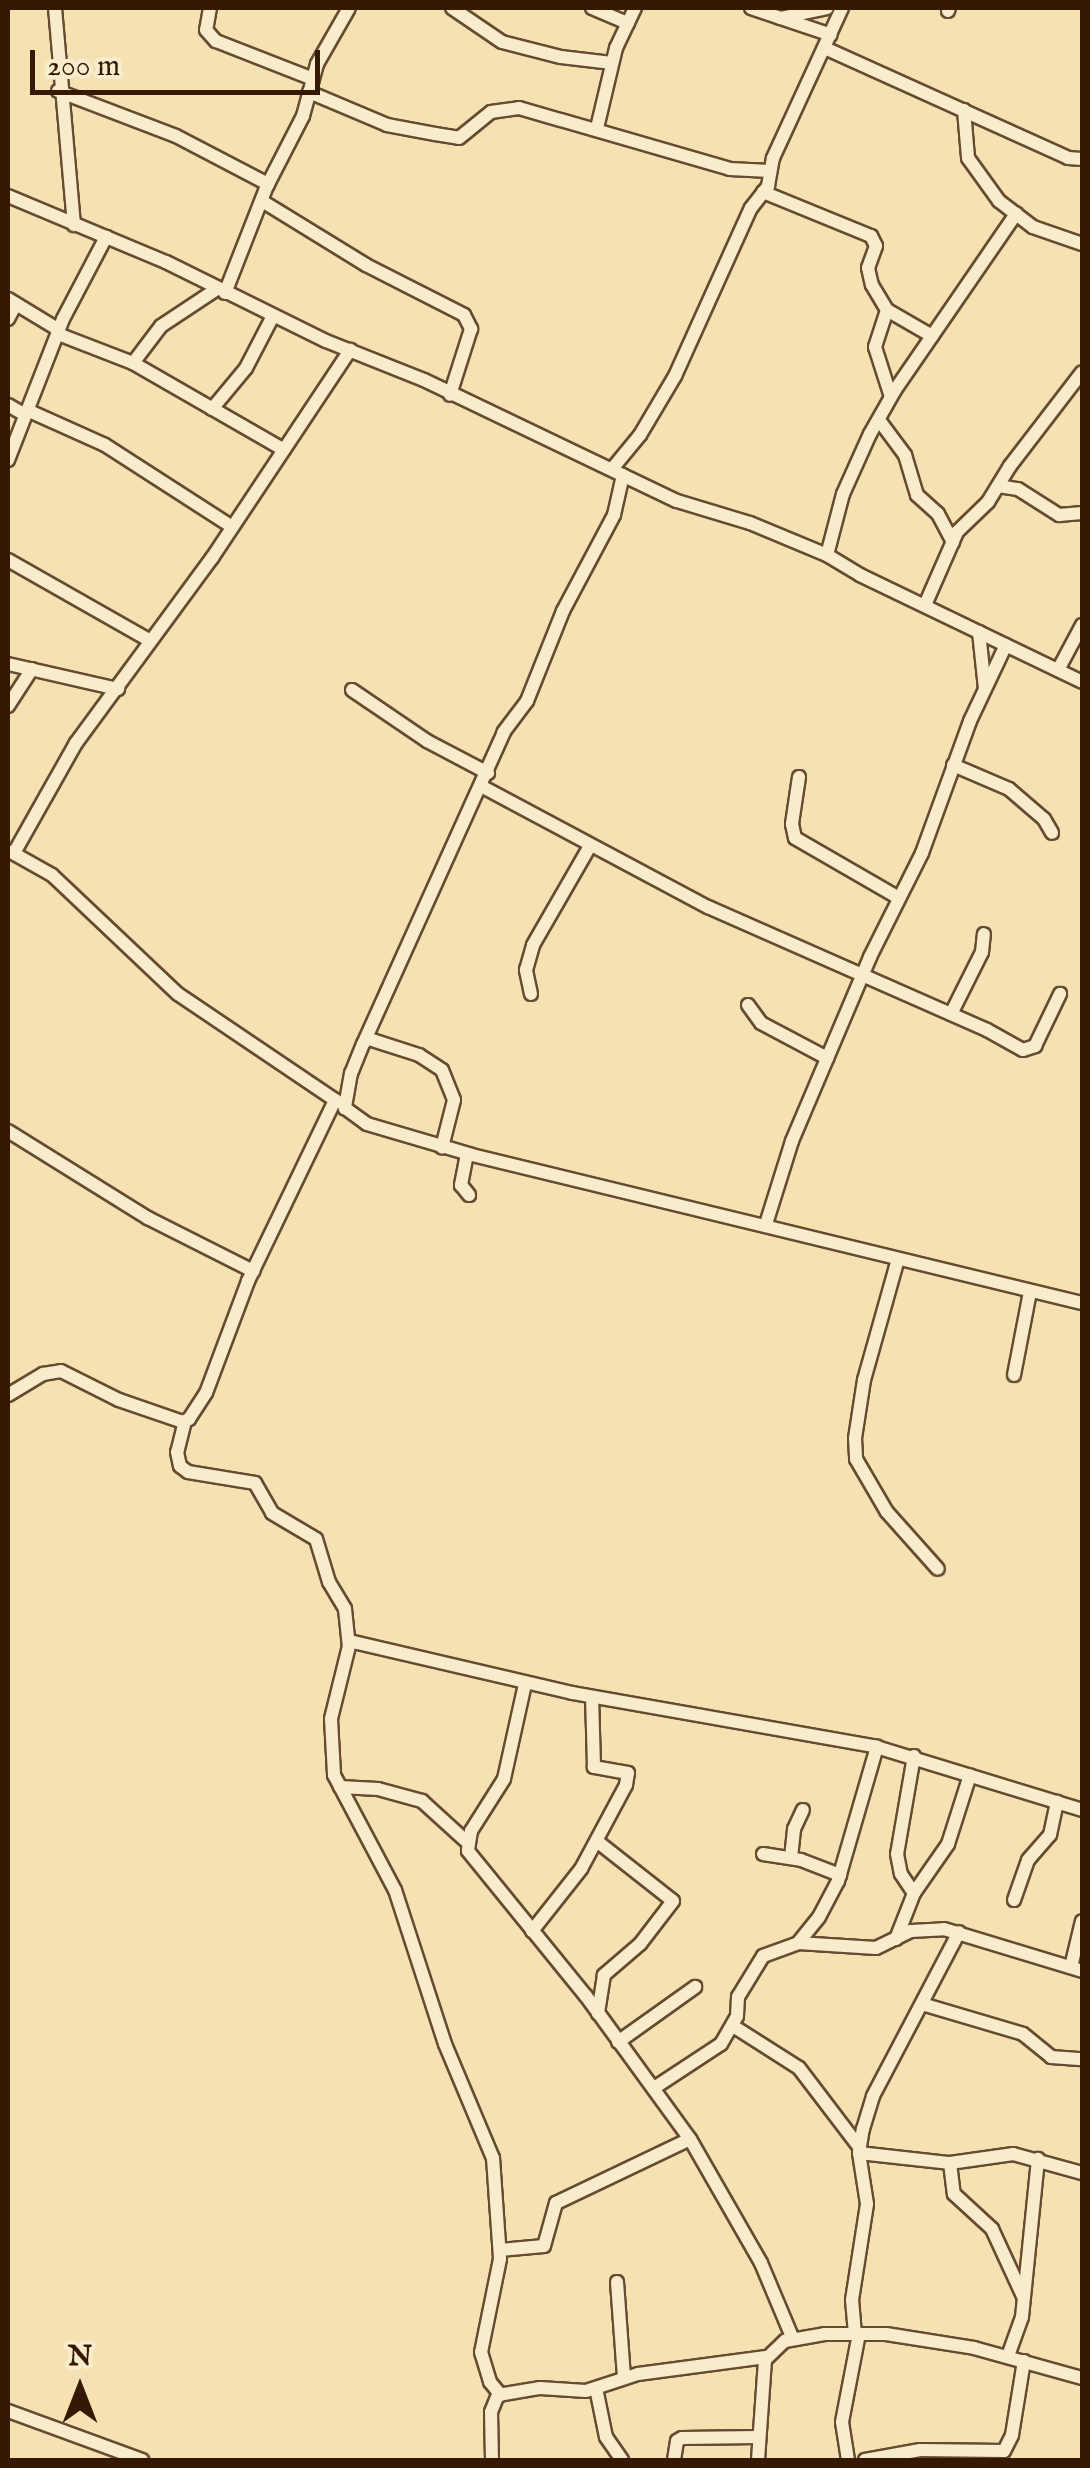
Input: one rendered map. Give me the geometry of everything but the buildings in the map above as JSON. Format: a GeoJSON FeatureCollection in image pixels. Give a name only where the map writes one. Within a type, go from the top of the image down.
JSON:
{"type":"FeatureCollection","features":[{"type":"Feature","properties":{"kind":"street"},"geometry":{"type":"LineString","coordinates":[[55,8],[74,225]]}},
{"type":"Feature","properties":{"kind":"street"},"geometry":{"type":"LineString","coordinates":[[210,8],[206,30],[216,41],[387,124],[459,138],[501,108],[597,128],[730,169],[770,171]]}},
{"type":"Feature","properties":{"kind":"street"},"geometry":{"type":"LineString","coordinates":[[133,362],[161,326],[221,291],[303,116],[324,47],[349,8]]}},
{"type":"Feature","properties":{"kind":"street"},"geometry":{"type":"LineString","coordinates":[[592,8],[628,22]]}},
{"type":"Feature","properties":{"kind":"street"},"geometry":{"type":"LineString","coordinates":[[597,128],[612,62],[635,8]]}},
{"type":"Feature","properties":{"kind":"street"},"geometry":{"type":"LineString","coordinates":[[751,8],[780,18],[964,110],[1078,159],[1082,173]]}},
{"type":"Feature","properties":{"kind":"street"},"geometry":{"type":"LineString","coordinates":[[780,18],[827,8]]}},
{"type":"Feature","properties":{"kind":"street"},"geometry":{"type":"LineString","coordinates":[[501,2395],[485,2370],[481,2352],[500,2250],[493,2158],[445,2044],[395,1890],[340,1787],[330,1749],[331,1719],[349,1642],[344,1609],[316,1539],[272,1513],[262,1490],[249,1480],[188,1472],[180,1466],[177,1452],[185,1421],[206,1393],[253,1271],[340,1103],[504,732],[526,700],[563,611],[614,515],[617,472],[675,376],[707,299],[763,192],[780,140],[842,8]]}},
{"type":"Feature","properties":{"kind":"street"},"geometry":{"type":"LineString","coordinates":[[459,9],[502,42],[561,57],[612,62]]}},
{"type":"Feature","properties":{"kind":"street"},"geometry":{"type":"LineString","coordinates":[[61,91],[176,136],[268,184]]}},
{"type":"Feature","properties":{"kind":"street"},"geometry":{"type":"LineString","coordinates":[[964,110],[968,158],[999,201],[1033,227],[1082,244]]}},
{"type":"Feature","properties":{"kind":"street"},"geometry":{"type":"LineString","coordinates":[[763,192],[872,236],[876,246],[868,273],[887,310],[932,336]]}},
{"type":"Feature","properties":{"kind":"street"},"geometry":{"type":"LineString","coordinates":[[8,196],[677,501],[750,523],[827,554],[860,576],[1082,682]]}},
{"type":"Feature","properties":{"kind":"street"},"geometry":{"type":"LineString","coordinates":[[262,201],[366,265],[464,315],[471,329],[450,395]]}},
{"type":"Feature","properties":{"kind":"street"},"geometry":{"type":"LineString","coordinates":[[827,554],[843,494],[878,420],[1016,214]]}},
{"type":"Feature","properties":{"kind":"street"},"geometry":{"type":"LineString","coordinates":[[8,460],[58,332],[106,238]]}},
{"type":"Feature","properties":{"kind":"street"},"geometry":{"type":"LineString","coordinates":[[8,319],[12,302],[58,332],[133,362],[284,450]]}},
{"type":"Feature","properties":{"kind":"street"},"geometry":{"type":"LineString","coordinates":[[887,310],[875,347],[891,397]]}},
{"type":"Feature","properties":{"kind":"street"},"geometry":{"type":"LineString","coordinates":[[212,409],[246,368],[273,316]]}},
{"type":"Feature","properties":{"kind":"street"},"geometry":{"type":"LineString","coordinates":[[350,350],[232,527],[54,777],[11,852],[52,875],[178,994],[367,1124],[467,1154],[1082,1303]]}},
{"type":"Feature","properties":{"kind":"street"},"geometry":{"type":"LineString","coordinates":[[925,605],[952,542],[1082,372]]}},
{"type":"Feature","properties":{"kind":"street"},"geometry":{"type":"LineString","coordinates":[[8,405],[105,445],[232,527]]}},
{"type":"Feature","properties":{"kind":"street"},"geometry":{"type":"LineString","coordinates":[[878,420],[905,455],[918,495],[938,514],[952,542]]}},
{"type":"Feature","properties":{"kind":"street"},"geometry":{"type":"LineString","coordinates":[[998,486],[1018,489],[1058,515],[1082,513]]}},
{"type":"Feature","properties":{"kind":"street"},"geometry":{"type":"LineString","coordinates":[[8,560],[149,640]]}},
{"type":"Feature","properties":{"kind":"street"},"geometry":{"type":"LineString","coordinates":[[1058,670],[1082,625]]}},
{"type":"Feature","properties":{"kind":"street"},"geometry":{"type":"LineString","coordinates":[[979,632],[985,689]]}},
{"type":"Feature","properties":{"kind":"street"},"geometry":{"type":"LineString","coordinates":[[766,1224],[775,1185],[827,1058],[922,853],[953,765],[1006,645]]}},
{"type":"Feature","properties":{"kind":"street"},"geometry":{"type":"LineString","coordinates":[[8,664],[118,689]]}},
{"type":"Feature","properties":{"kind":"street"},"geometry":{"type":"LineString","coordinates":[[8,706],[32,669]]}},
{"type":"Feature","properties":{"kind":"street"},"geometry":{"type":"LineString","coordinates":[[352,690],[590,846],[751,928],[1030,1051],[1060,994]]}},
{"type":"Feature","properties":{"kind":"street"},"geometry":{"type":"LineString","coordinates":[[953,765],[1010,789],[1044,819],[1052,833]]}},
{"type":"Feature","properties":{"kind":"street"},"geometry":{"type":"LineString","coordinates":[[799,777],[792,824],[795,838],[899,898]]}},
{"type":"Feature","properties":{"kind":"street"},"geometry":{"type":"LineString","coordinates":[[531,994],[526,970],[533,945],[590,846]]}},
{"type":"Feature","properties":{"kind":"street"},"geometry":{"type":"LineString","coordinates":[[951,1014],[977,963],[984,934]]}},
{"type":"Feature","properties":{"kind":"street"},"geometry":{"type":"LineString","coordinates":[[748,1005],[761,1023],[827,1058]]}},
{"type":"Feature","properties":{"kind":"street"},"geometry":{"type":"LineString","coordinates":[[366,1038],[418,1055],[442,1070],[454,1100],[442,1147]]}},
{"type":"Feature","properties":{"kind":"street"},"geometry":{"type":"LineString","coordinates":[[8,1131],[148,1218],[253,1271]]}},
{"type":"Feature","properties":{"kind":"street"},"geometry":{"type":"LineString","coordinates":[[467,1154],[461,1186],[468,1195]]}},
{"type":"Feature","properties":{"kind":"street"},"geometry":{"type":"LineString","coordinates":[[898,1259],[864,1380],[855,1438],[856,1459],[887,1512],[938,1569]]}},
{"type":"Feature","properties":{"kind":"street"},"geometry":{"type":"LineString","coordinates":[[1014,1375],[1030,1292]]}},
{"type":"Feature","properties":{"kind":"street"},"geometry":{"type":"LineString","coordinates":[[8,1396],[43,1374],[61,1371],[118,1400],[185,1421]]}},
{"type":"Feature","properties":{"kind":"street"},"geometry":{"type":"LineString","coordinates":[[349,1642],[525,1684],[877,1747],[1082,1810]]}},
{"type":"Feature","properties":{"kind":"street"},"geometry":{"type":"LineString","coordinates":[[525,1684],[504,1779],[467,1842],[468,1851],[598,2014],[690,2138],[760,2264],[793,2339]]}},
{"type":"Feature","properties":{"kind":"street"},"geometry":{"type":"LineString","coordinates":[[532,1931],[598,1842],[628,1776],[625,1772],[594,1767],[592,1697]]}},
{"type":"Feature","properties":{"kind":"street"},"geometry":{"type":"LineString","coordinates":[[798,1943],[820,1917],[840,1875],[877,1747]]}},
{"type":"Feature","properties":{"kind":"street"},"geometry":{"type":"LineString","coordinates":[[914,1756],[897,1854],[901,1874],[914,1893]]}},
{"type":"Feature","properties":{"kind":"street"},"geometry":{"type":"LineString","coordinates":[[896,1938],[914,1893],[948,1844],[970,1775]]}},
{"type":"Feature","properties":{"kind":"street"},"geometry":{"type":"LineString","coordinates":[[340,1787],[378,1789],[422,1801],[467,1842]]}},
{"type":"Feature","properties":{"kind":"street"},"geometry":{"type":"LineString","coordinates":[[1014,1900],[1028,1860],[1050,1836],[1057,1802]]}},
{"type":"Feature","properties":{"kind":"street"},"geometry":{"type":"LineString","coordinates":[[791,1858],[794,1829],[804,1810]]}},
{"type":"Feature","properties":{"kind":"street"},"geometry":{"type":"LineString","coordinates":[[598,1842],[673,1901],[640,1944],[604,1975],[598,2014]]}},
{"type":"Feature","properties":{"kind":"street"},"geometry":{"type":"LineString","coordinates":[[763,1854],[791,1858],[840,1875]]}},
{"type":"Feature","properties":{"kind":"street"},"geometry":{"type":"LineString","coordinates":[[654,2088],[721,2044],[733,2026],[738,1997],[762,1956],[798,1943],[876,1948],[930,1928],[959,1932],[1077,1969],[1082,1921]]}},
{"type":"Feature","properties":{"kind":"street"},"geometry":{"type":"LineString","coordinates":[[848,2460],[842,2422],[857,2334],[852,2300],[866,2204],[859,2150],[873,2096],[959,1932]]}},
{"type":"Feature","properties":{"kind":"street"},"geometry":{"type":"LineString","coordinates":[[618,2042],[695,1986]]}},
{"type":"Feature","properties":{"kind":"street"},"geometry":{"type":"LineString","coordinates":[[922,2004],[1024,2034],[1051,2058],[1082,2060]]}},
{"type":"Feature","properties":{"kind":"street"},"geometry":{"type":"LineString","coordinates":[[733,2026],[799,2068],[859,2150],[950,2163],[1012,2154],[1082,2173]]}},
{"type":"Feature","properties":{"kind":"street"},"geometry":{"type":"LineString","coordinates":[[500,2250],[544,2246],[556,2202],[690,2138]]}},
{"type":"Feature","properties":{"kind":"street"},"geometry":{"type":"LineString","coordinates":[[1008,2356],[1024,2299],[1038,2160]]}},
{"type":"Feature","properties":{"kind":"street"},"geometry":{"type":"LineString","coordinates":[[950,2163],[954,2194],[992,2229],[1024,2299]]}},
{"type":"Feature","properties":{"kind":"street"},"geometry":{"type":"LineString","coordinates":[[617,2282],[624,2378]]}},
{"type":"Feature","properties":{"kind":"street"},"geometry":{"type":"LineString","coordinates":[[492,2460],[491,2412],[501,2395],[540,2388],[573,2393],[624,2378],[766,2357],[793,2339],[857,2334],[938,2342],[1081,2374]]}},
{"type":"Feature","properties":{"kind":"street"},"geometry":{"type":"LineString","coordinates":[[758,2460],[766,2357]]}},
{"type":"Feature","properties":{"kind":"street"},"geometry":{"type":"LineString","coordinates":[[865,2460],[920,2450],[1009,2453],[1024,2361]]}},
{"type":"Feature","properties":{"kind":"street"},"geometry":{"type":"LineString","coordinates":[[596,2388],[606,2437],[622,2460]]}},
{"type":"Feature","properties":{"kind":"street"},"geometry":{"type":"LineString","coordinates":[[8,2410],[142,2460]]}},
{"type":"Feature","properties":{"kind":"street"},"geometry":{"type":"LineString","coordinates":[[674,2460],[677,2441],[682,2438],[759,2437]]}}]}
